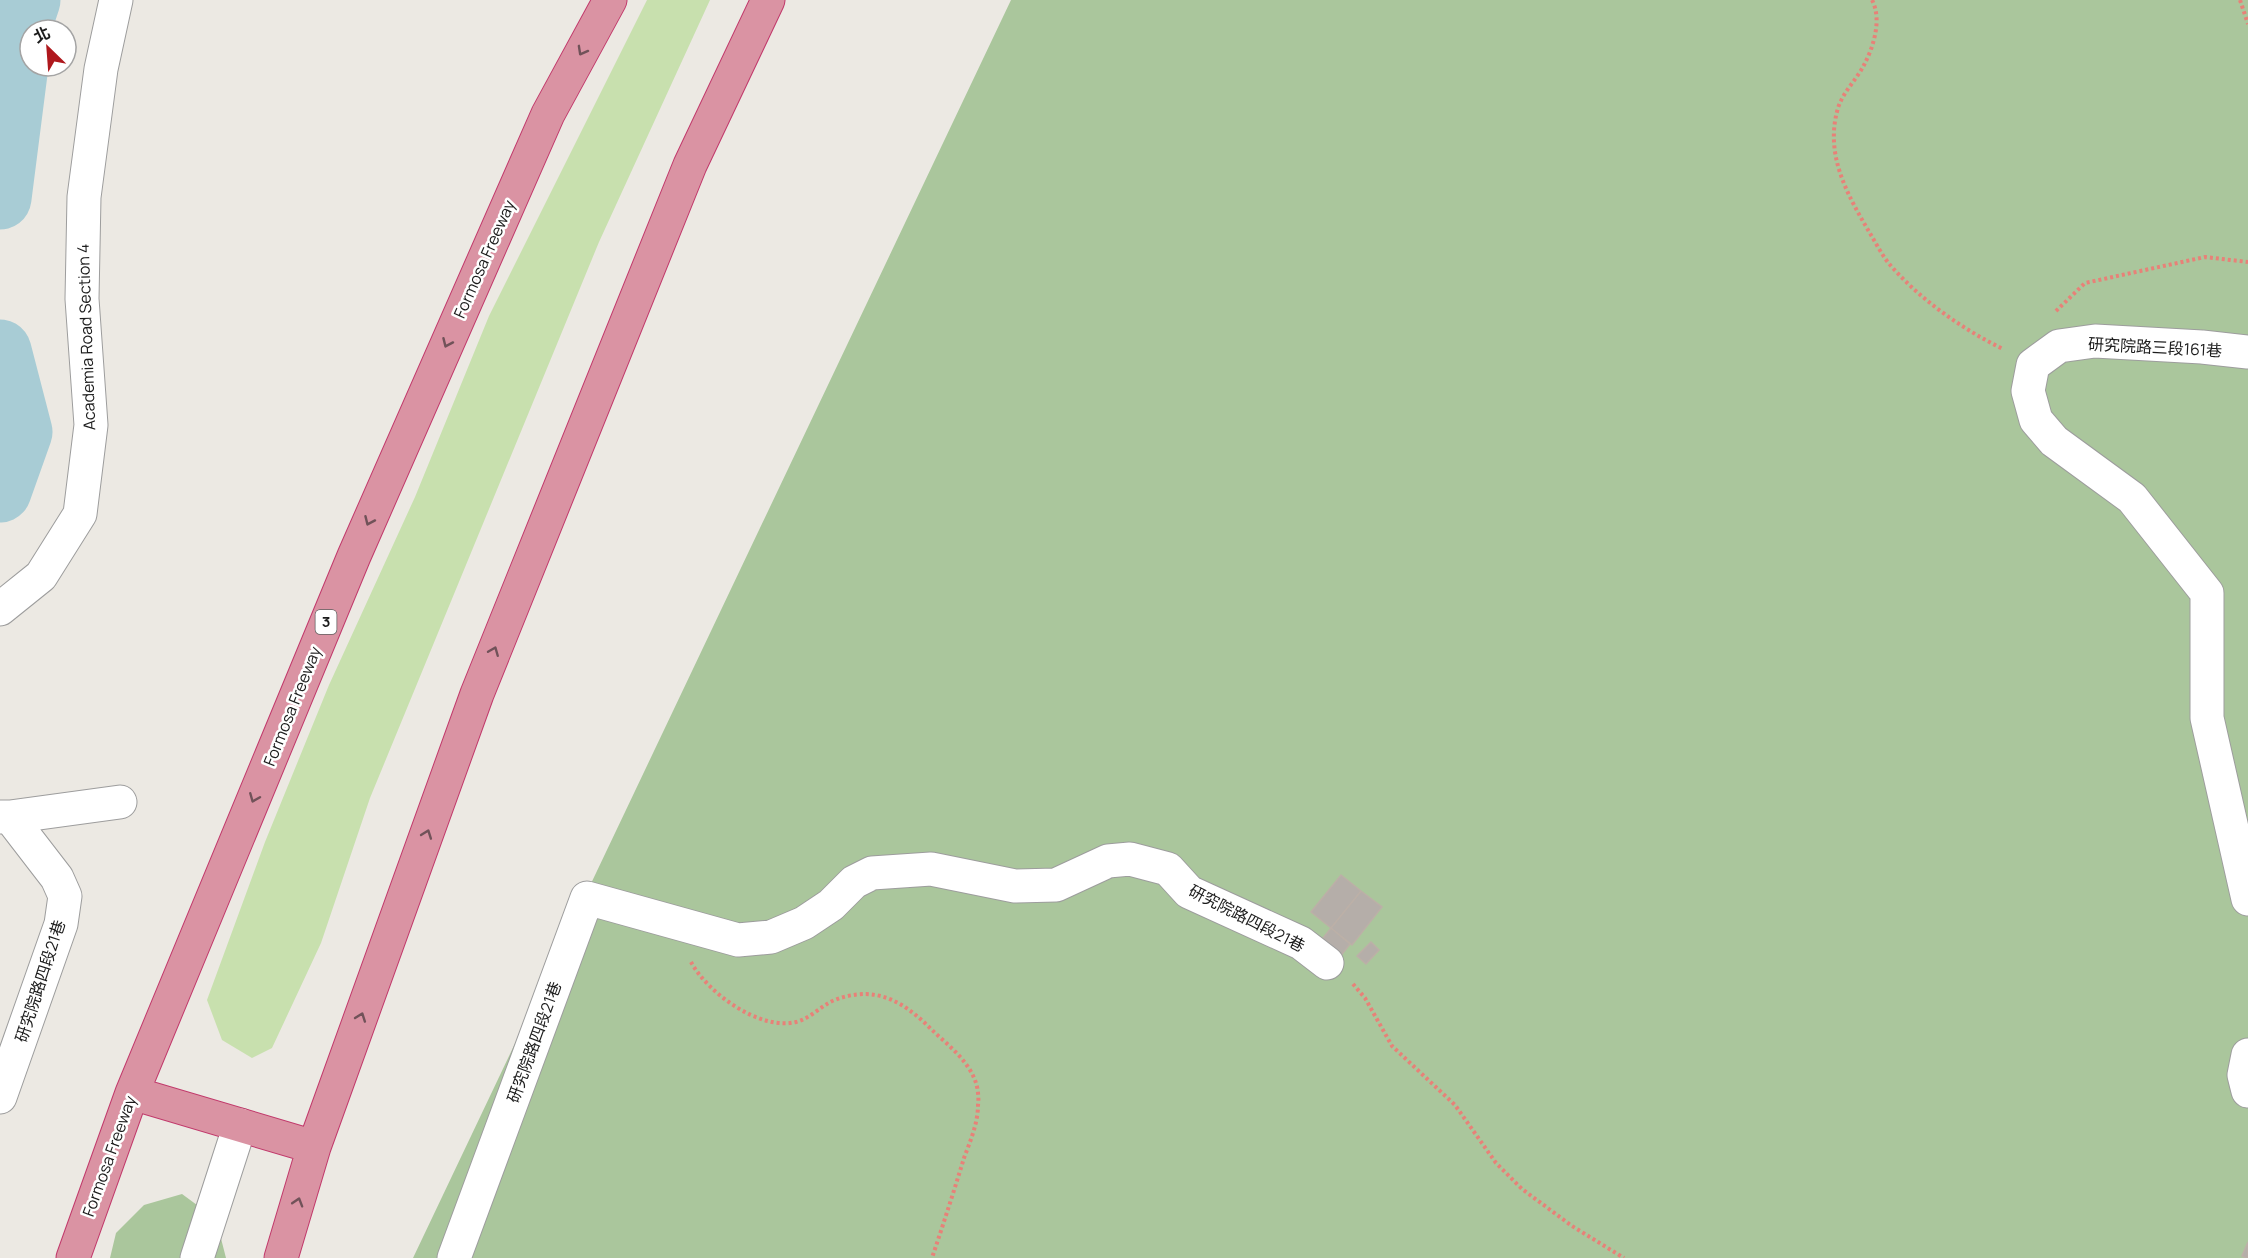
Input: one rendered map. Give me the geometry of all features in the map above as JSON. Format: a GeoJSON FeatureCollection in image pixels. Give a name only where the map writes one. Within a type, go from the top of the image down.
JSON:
{"type":"FeatureCollection","features":[{"type":"Feature","properties":{"kind":"highway","name":"Formosa Freeway"},"geometry":{"type":"LineString","coordinates":[[73,1258],[132,1093],[354,556],[548,114],[610,0]]}},
{"type":"Feature","properties":{"kind":"highway"},"geometry":{"type":"LineString","coordinates":[[281,1258],[314,1147],[482,683],[690,165],[768,0]]}},
{"type":"Feature","properties":{"kind":"highway"},"geometry":{"type":"LineString","coordinates":[[132,1093],[314,1147]]}},
{"type":"Feature","properties":{"kind":"street","name":"Academia Road Section 4"},"geometry":{"type":"LineString","coordinates":[[0,609],[41,576],[80,514],[91,425],[82,299],[84,197],[101,69],[116,0]]}},
{"type":"Feature","properties":{"kind":"street","name":"研究院路三段161巷"},"geometry":{"type":"LineString","coordinates":[[2046,355],[2095,341],[2202,346],[2248,352]]}},
{"type":"Feature","properties":{"kind":"street"},"geometry":{"type":"LineString","coordinates":[[2046,355],[2028,391],[2036,420],[2054,441],[2132,498],[2207,593],[2207,718],[2248,899]]}},
{"type":"Feature","properties":{"kind":"street"},"geometry":{"type":"LineString","coordinates":[[5,817],[120,802]]}},
{"type":"Feature","properties":{"kind":"street","name":"研究院路四段21巷"},"geometry":{"type":"LineString","coordinates":[[0,1097],[61,924],[64,896],[57,878],[5,817]]}},
{"type":"Feature","properties":{"kind":"street","name":"研究院路四段21巷"},"geometry":{"type":"LineString","coordinates":[[454,1258],[587,898],[738,940],[771,937],[804,923],[831,905],[854,882],[872,873],[931,869],[1015,886],[1056,885],[1108,861],[1130,859],[1168,869],[1189,892],[1301,943],[1327,963]]}},
{"type":"Feature","properties":{"kind":"street"},"geometry":{"type":"LineString","coordinates":[[2248,1055],[2244,1075],[2248,1091]]}},
{"type":"Feature","properties":{"kind":"street"},"geometry":{"type":"LineString","coordinates":[[197,1258],[240,1125]]}},
{"type":"Feature","properties":{"kind":"path"},"geometry":{"type":"LineString","coordinates":[[1872,0],[1876,8],[1877,24],[1865,63],[1839,105],[1833,132],[1834,155],[1848,195],[1888,264],[1918,294],[1989,342],[2046,355],[2051,316],[2085,283],[2205,257],[2248,262]]}},
{"type":"Feature","properties":{"kind":"path"},"geometry":{"type":"LineString","coordinates":[[2240,0],[2248,24]]}},
{"type":"Feature","properties":{"kind":"path"},"geometry":{"type":"LineString","coordinates":[[663,919],[699,977],[709,988],[747,1014],[782,1024],[796,1022],[808,1017],[829,1002],[848,996],[868,994],[892,1000],[911,1009],[965,1063],[976,1082],[979,1106],[974,1129],[932,1258]]}},
{"type":"Feature","properties":{"kind":"path"},"geometry":{"type":"LineString","coordinates":[[1327,963],[1350,980],[1365,998],[1392,1046],[1455,1105],[1496,1163],[1522,1189],[1572,1226],[1624,1258]]}},
{"type":"Feature","properties":{"kind":"green space"},"geometry":{"type":"Polygon","coordinates":[[[0,0],[20,0],[18,18],[0,206],[0,0]]]}},
{"type":"Feature","properties":{"kind":"green space"},"geometry":{"type":"Polygon","coordinates":[[[647,0],[710,0],[599,242],[370,798],[321,943],[272,1048],[252,1058],[222,1040],[207,1000],[265,842],[329,685],[415,497],[489,316],[647,0]]]}},
{"type":"Feature","properties":{"kind":"green space"},"geometry":{"type":"Polygon","coordinates":[[[1011,0],[2248,0],[2248,1258],[413,1258],[1011,0]]]}},
{"type":"Feature","properties":{"kind":"green space"},"geometry":{"type":"Polygon","coordinates":[[[182,1194],[216,1219],[226,1258],[110,1258],[116,1233],[144,1205],[182,1194]]]}},
{"type":"Feature","properties":{"kind":"building"},"geometry":{"type":"Polygon","coordinates":[[[1341,875],[1361,891],[1331,928],[1311,912],[1341,875]]]}},
{"type":"Feature","properties":{"kind":"building"},"geometry":{"type":"Polygon","coordinates":[[[1361,891],[1382,907],[1352,945],[1331,928],[1361,891]]]}},
{"type":"Feature","properties":{"kind":"building"},"geometry":{"type":"Polygon","coordinates":[[[1331,928],[1350,944],[1339,958],[1319,943],[1331,928]]]}},
{"type":"Feature","properties":{"kind":"building"},"geometry":{"type":"Polygon","coordinates":[[[1371,942],[1379,950],[1366,964],[1357,956],[1371,942]]]}},
{"type":"Feature","properties":{"kind":"building"},"geometry":{"type":"Polygon","coordinates":[[[2248,1242],[2248,1258],[2246,1258],[2242,1256],[2248,1242]]]}},
{"type":"Feature","properties":{"kind":"waterway"},"geometry":{"type":"LineString","coordinates":[[0,198],[23,18],[29,0]]}},
{"type":"Feature","properties":{"kind":"waterway"},"geometry":{"type":"LineString","coordinates":[[0,17],[23,18]]}},
{"type":"Feature","properties":{"kind":"waterway"},"geometry":{"type":"LineString","coordinates":[[0,351],[21,432],[0,491]]}}]}
